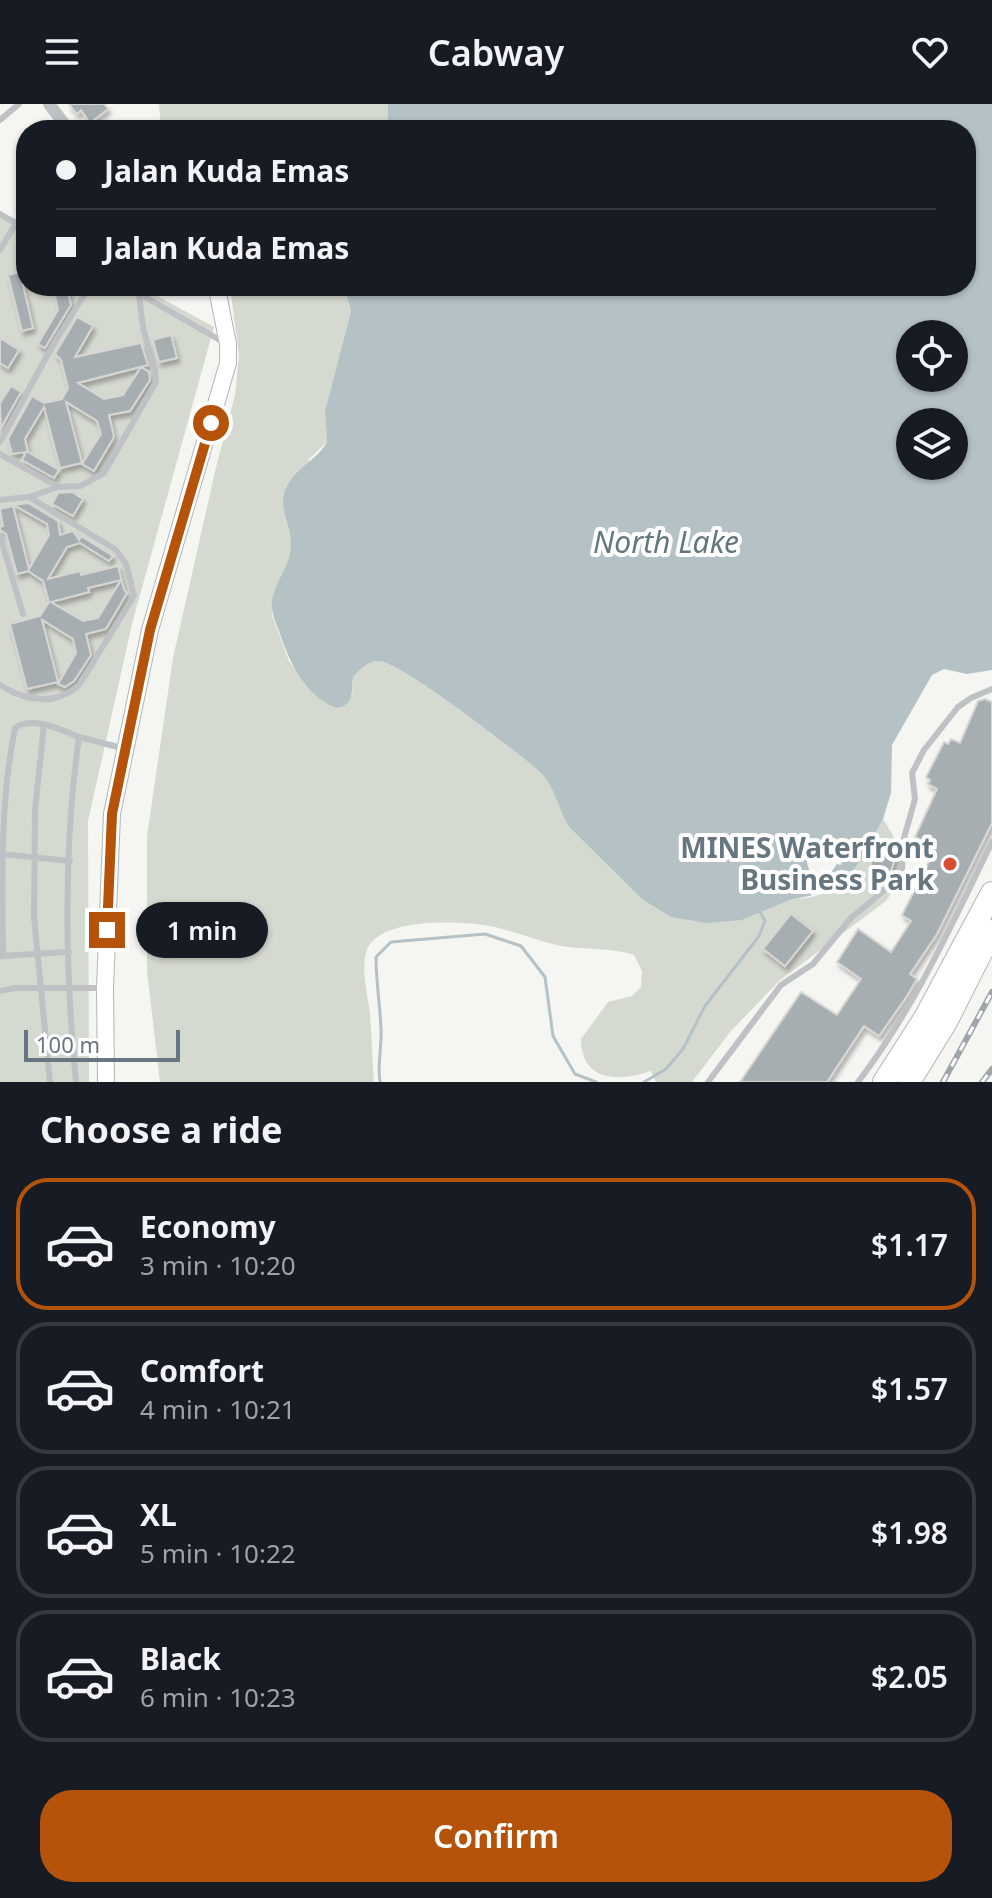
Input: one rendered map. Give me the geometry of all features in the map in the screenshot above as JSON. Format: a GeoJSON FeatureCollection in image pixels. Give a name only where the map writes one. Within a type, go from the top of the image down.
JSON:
{"type":"FeatureCollection","features":[{"type":"Feature","properties":{"kind":"highway"},"geometry":{"type":"LineString","coordinates":[[884,1082],[925,1018],[992,893]]}},
{"type":"Feature","properties":{"kind":"highway"},"geometry":{"type":"LineString","coordinates":[[909,1082],[946,1022],[992,931]]}},
{"type":"Feature","properties":{"kind":"street"},"geometry":{"type":"LineString","coordinates":[[49,104],[61,120]]}},
{"type":"Feature","properties":{"kind":"street"},"geometry":{"type":"LineString","coordinates":[[106,1082],[105,988],[112,814],[150,630],[228,363],[228,344],[218,296]]}},
{"type":"Feature","properties":{"kind":"lane"},"geometry":{"type":"LineString","coordinates":[[0,120],[19,104]]}},
{"type":"Feature","properties":{"kind":"lane"},"geometry":{"type":"LineString","coordinates":[[0,214],[16,223],[0,250]]}},
{"type":"Feature","properties":{"kind":"lane"},"geometry":{"type":"LineString","coordinates":[[0,442],[84,296]]}},
{"type":"Feature","properties":{"kind":"lane"},"geometry":{"type":"LineString","coordinates":[[0,500],[29,497],[58,487],[80,486],[104,473],[156,382],[143,328],[139,296]]}},
{"type":"Feature","properties":{"kind":"lane"},"geometry":{"type":"LineString","coordinates":[[143,296],[228,344]]}},
{"type":"Feature","properties":{"kind":"lane"},"geometry":{"type":"LineString","coordinates":[[0,454],[58,487]]}},
{"type":"Feature","properties":{"kind":"lane"},"geometry":{"type":"LineString","coordinates":[[0,685],[34,701],[68,695],[79,685],[134,596],[126,564],[115,549],[29,497]]}},
{"type":"Feature","properties":{"kind":"lane"},"geometry":{"type":"LineString","coordinates":[[0,536],[23,614]]}},
{"type":"Feature","properties":{"kind":"lane"},"geometry":{"type":"LineString","coordinates":[[708,1082],[781,985],[813,964],[851,918],[898,879],[902,869],[904,838],[915,799],[912,773],[930,741],[958,707],[992,689]]}},
{"type":"Feature","properties":{"kind":"lane"},"geometry":{"type":"LineString","coordinates":[[69,952],[1,956],[3,797],[15,728],[23,722],[44,725],[125,749]]}},
{"type":"Feature","properties":{"kind":"lane"},"geometry":{"type":"LineString","coordinates":[[44,725],[35,810],[34,917],[50,1082]]}},
{"type":"Feature","properties":{"kind":"lane"},"geometry":{"type":"LineString","coordinates":[[76,1082],[69,1008],[69,952],[70,861],[79,737]]}},
{"type":"Feature","properties":{"kind":"lane"},"geometry":{"type":"LineString","coordinates":[[858,1082],[908,1007],[939,952],[992,842]]}},
{"type":"Feature","properties":{"kind":"lane"},"geometry":{"type":"LineString","coordinates":[[2,854],[70,861]]}},
{"type":"Feature","properties":{"kind":"lane"},"geometry":{"type":"LineString","coordinates":[[0,991],[16,988],[105,988]]}},
{"type":"Feature","properties":{"kind":"shaded area"},"geometry":{"type":"Polygon","coordinates":[[[159,104],[388,104],[387,120],[160,120],[159,104]]]}},
{"type":"Feature","properties":{"kind":"shaded area"},"geometry":{"type":"Polygon","coordinates":[[[0,211],[16,220],[16,296],[157,296],[214,327],[132,624],[88,821],[89,1082],[0,1082],[0,211]]]}},
{"type":"Feature","properties":{"kind":"shaded area"},"geometry":{"type":"Polygon","coordinates":[[[231,296],[347,296],[351,311],[325,411],[327,442],[309,459],[291,552],[272,602],[272,615],[289,661],[311,690],[352,695],[353,677],[364,666],[375,661],[391,665],[410,676],[459,709],[539,771],[549,784],[570,828],[643,900],[671,917],[742,920],[790,900],[812,897],[862,859],[883,819],[902,859],[899,878],[886,901],[779,981],[731,1031],[692,1082],[656,1082],[651,1071],[615,1077],[595,1071],[587,1064],[581,1039],[608,1002],[632,996],[641,987],[642,971],[634,955],[561,946],[490,926],[440,923],[385,932],[373,941],[366,953],[365,976],[374,1082],[160,1082],[147,971],[147,836],[173,658],[235,395],[239,355],[231,296]]]}},
{"type":"Feature","properties":{"kind":"water","name":"North Lake"},"geometry":{"type":"Polygon","coordinates":[[[388,104],[992,104],[992,670],[967,674],[944,669],[932,675],[892,745],[891,793],[883,819],[862,859],[836,890],[790,900],[742,920],[707,923],[671,917],[643,900],[570,828],[549,784],[539,771],[459,709],[410,676],[379,661],[364,666],[353,677],[347,704],[337,708],[316,696],[300,677],[288,654],[273,613],[272,601],[291,550],[291,536],[283,506],[284,494],[292,478],[327,442],[325,411],[351,311],[347,296],[976,296],[976,120],[387,120],[388,104]]]}},
{"type":"Feature","properties":{"kind":"pier"},"geometry":{"type":"Polygon","coordinates":[[[811,840],[845,846],[841,865],[837,864],[823,884],[830,884],[832,891],[812,897],[810,889],[815,888],[807,863],[811,840]]]}},
{"type":"Feature","properties":{"kind":"building"},"geometry":{"type":"Polygon","coordinates":[[[69,104],[104,104],[108,109],[94,120],[88,120],[81,110],[77,114],[69,104]]]}},
{"type":"Feature","properties":{"kind":"building"},"geometry":{"type":"Polygon","coordinates":[[[16,273],[16,296],[26,296],[33,328],[22,331],[8,275],[16,273]]]}},
{"type":"Feature","properties":{"kind":"building"},"geometry":{"type":"Polygon","coordinates":[[[55,296],[69,296],[71,305],[45,348],[38,344],[58,310],[55,296]]]}},
{"type":"Feature","properties":{"kind":"building"},"geometry":{"type":"Polygon","coordinates":[[[77,317],[93,326],[75,357],[141,343],[148,365],[78,383],[104,399],[123,395],[141,367],[149,372],[150,380],[130,411],[109,415],[114,437],[94,471],[82,464],[101,434],[97,421],[66,402],[82,463],[60,468],[44,407],[25,439],[28,452],[59,470],[54,478],[22,460],[26,452],[12,454],[8,439],[32,396],[44,403],[62,399],[68,388],[61,360],[55,354],[77,317]]]}},
{"type":"Feature","properties":{"kind":"building"},"geometry":{"type":"Polygon","coordinates":[[[171,335],[177,358],[159,362],[153,340],[171,335]]]}},
{"type":"Feature","properties":{"kind":"building"},"geometry":{"type":"Polygon","coordinates":[[[0,338],[19,350],[8,368],[0,363],[0,338]]]}},
{"type":"Feature","properties":{"kind":"building"},"geometry":{"type":"Polygon","coordinates":[[[11,386],[21,392],[1,428],[0,403],[11,386]]]}},
{"type":"Feature","properties":{"kind":"building"},"geometry":{"type":"Polygon","coordinates":[[[72,492],[83,499],[73,516],[52,504],[58,493],[72,492]]]}},
{"type":"Feature","properties":{"kind":"building"},"geometry":{"type":"Polygon","coordinates":[[[28,503],[58,521],[60,535],[73,531],[79,540],[81,536],[113,556],[109,561],[80,543],[67,547],[48,579],[118,566],[127,593],[106,629],[86,634],[91,655],[74,681],[65,687],[58,684],[76,653],[73,639],[42,620],[58,682],[27,689],[10,624],[40,616],[49,602],[43,581],[28,571],[17,574],[6,534],[0,530],[3,526],[0,509],[13,506],[29,569],[49,535],[47,524],[14,505],[28,503]],[[121,580],[51,602],[83,621],[98,618],[121,580]]]}},
{"type":"Feature","properties":{"kind":"building","name":"MINES Waterfront Business Park"},"geometry":{"type":"Polygon","coordinates":[[[985,699],[992,702],[992,823],[937,934],[910,974],[917,979],[907,996],[879,1036],[864,1026],[827,1082],[740,1082],[801,992],[837,1015],[861,979],[837,962],[858,929],[891,952],[911,921],[902,915],[936,848],[915,837],[937,789],[928,784],[930,780],[926,777],[944,742],[948,744],[951,739],[960,743],[978,701],[985,699]]]}},
{"type":"Feature","properties":{"kind":"building"},"geometry":{"type":"Polygon","coordinates":[[[879,845],[897,853],[890,874],[870,865],[879,845]]]}},
{"type":"Feature","properties":{"kind":"building"},"geometry":{"type":"Polygon","coordinates":[[[791,914],[813,931],[785,966],[763,949],[791,914]]]}},
{"type":"Feature","properties":{"kind":"waterway"},"geometry":{"type":"LineString","coordinates":[[644,1082],[666,1069],[683,1049],[705,1006],[759,936],[765,921],[760,912]]}},
{"type":"Feature","properties":{"kind":"waterway"},"geometry":{"type":"LineString","coordinates":[[380,1082],[381,1029],[376,957],[391,942],[485,934],[521,946],[545,977],[553,1036],[575,1074],[596,1082]]}},
{"type":"Feature","properties":{"kind":"railway"},"geometry":{"type":"LineString","coordinates":[[943,1082],[992,992]]}},
{"type":"Feature","properties":{"kind":"railway"},"geometry":{"type":"LineString","coordinates":[[982,1082],[992,1069]]}},
{"type":"Feature","properties":{"kind":"place","name":"MINES Waterfront Business Park"},"geometry":{"type":"Point","coordinates":[950,864]}},
{"type":"Feature","properties":{"kind":"route"},"geometry":{"type":"LineString","coordinates":[[107,930],[112,814],[150,630],[211,423]]}}]}
